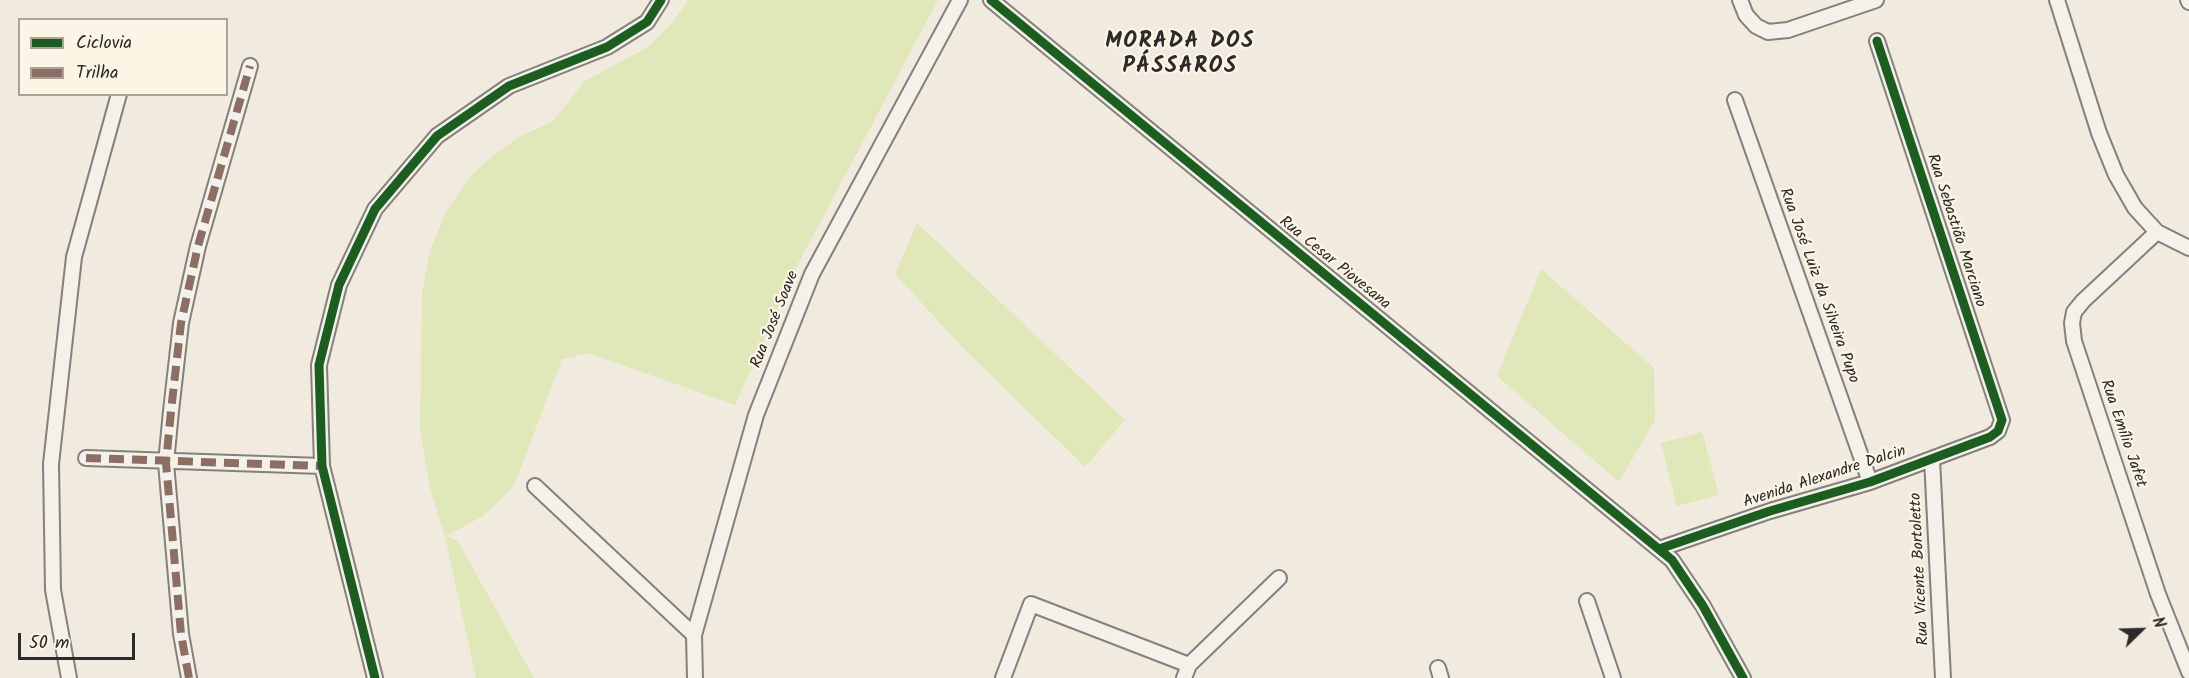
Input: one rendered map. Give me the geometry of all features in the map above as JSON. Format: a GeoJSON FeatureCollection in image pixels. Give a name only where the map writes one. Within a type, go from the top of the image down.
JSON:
{"type":"FeatureCollection","features":[{"type":"Feature","properties":{"kind":"street"},"geometry":{"type":"LineString","coordinates":[[375,678],[322,466],[319,365],[339,285],[375,209],[436,136],[509,86],[607,47],[647,22],[661,0]]}},
{"type":"Feature","properties":{"kind":"street","name":"Rua José Soave"},"geometry":{"type":"LineString","coordinates":[[695,678],[694,634],[756,415],[812,274],[960,0]]}},
{"type":"Feature","properties":{"kind":"street","name":"Rua Cesar Piovesana"},"geometry":{"type":"LineString","coordinates":[[991,0],[1672,560],[1703,606],[1743,678]]}},
{"type":"Feature","properties":{"kind":"street"},"geometry":{"type":"LineString","coordinates":[[1740,0],[1746,15],[1756,26],[1768,32],[1788,30],[1876,0]]}},
{"type":"Feature","properties":{"kind":"street"},"geometry":{"type":"LineString","coordinates":[[2057,0],[2098,133],[2116,175],[2134,208],[2157,232],[2189,248]]}},
{"type":"Feature","properties":{"kind":"street","name":"Rua Sebastião Marciano"},"geometry":{"type":"LineString","coordinates":[[1876,41],[2002,420],[1998,431]]}},
{"type":"Feature","properties":{"kind":"street"},"geometry":{"type":"LineString","coordinates":[[189,678],[176,589],[166,463],[181,323],[218,168],[250,66]]}},
{"type":"Feature","properties":{"kind":"street"},"geometry":{"type":"LineString","coordinates":[[69,678],[53,590],[51,464],[74,257],[118,96]]}},
{"type":"Feature","properties":{"kind":"street","name":"Rua José Luiz da Silveira Pupo"},"geometry":{"type":"LineString","coordinates":[[1735,100],[1870,482]]}},
{"type":"Feature","properties":{"kind":"street","name":"Rua Emílio Jafet"},"geometry":{"type":"LineString","coordinates":[[2157,232],[2083,301],[2074,312],[2072,323],[2074,342],[2155,583],[2189,672]]}},
{"type":"Feature","properties":{"kind":"street","name":"Avenida Alexandre Dalcin"},"geometry":{"type":"LineString","coordinates":[[1659,549],[1770,511],[1870,482],[1990,437],[1998,431]]}},
{"type":"Feature","properties":{"kind":"street"},"geometry":{"type":"LineString","coordinates":[[86,458],[166,463],[322,466]]}},
{"type":"Feature","properties":{"kind":"street","name":"Rua Vicente Bortoletto"},"geometry":{"type":"LineString","coordinates":[[1932,459],[1943,678]]}},
{"type":"Feature","properties":{"kind":"street"},"geometry":{"type":"LineString","coordinates":[[535,486],[694,634]]}},
{"type":"Feature","properties":{"kind":"street"},"geometry":{"type":"LineString","coordinates":[[1003,678],[1031,604],[1187,672],[1279,578]]}},
{"type":"Feature","properties":{"kind":"street"},"geometry":{"type":"LineString","coordinates":[[1587,601],[1613,678]]}},
{"type":"Feature","properties":{"kind":"green space"},"geometry":{"type":"Polygon","coordinates":[[[688,0],[938,0],[797,266],[735,405],[588,353],[562,359],[514,486],[483,516],[446,536],[458,541],[534,678],[476,678],[445,537],[429,484],[420,429],[422,293],[430,251],[446,212],[470,177],[484,163],[517,138],[553,121],[585,81],[648,47],[673,22],[688,0]]]}},
{"type":"Feature","properties":{"kind":"green space"},"geometry":{"type":"Polygon","coordinates":[[[917,223],[1125,420],[1085,467],[962,347],[895,274],[917,223]]]}},
{"type":"Feature","properties":{"kind":"green space"},"geometry":{"type":"Polygon","coordinates":[[[1541,269],[1654,368],[1655,420],[1619,482],[1497,376],[1541,269]]]}},
{"type":"Feature","properties":{"kind":"green space"},"geometry":{"type":"Polygon","coordinates":[[[1702,432],[1719,495],[1677,506],[1661,443],[1702,432]]]}},
{"type":"Feature","properties":{"kind":"marked path"},"geometry":{"type":"LineString","coordinates":[[189,678],[181,634],[166,463],[171,411],[181,323],[198,246],[250,66]]}},
{"type":"Feature","properties":{"kind":"marked path"},"geometry":{"type":"LineString","coordinates":[[86,458],[322,466]]}},
{"type":"Feature","properties":{"kind":"cycle path"},"geometry":{"type":"LineString","coordinates":[[375,678],[322,466],[319,365],[339,285],[375,209],[437,136],[509,86],[607,47],[647,22],[661,0]]}},
{"type":"Feature","properties":{"kind":"cycle path"},"geometry":{"type":"LineString","coordinates":[[991,0],[1672,560],[1703,606],[1743,678]]}},
{"type":"Feature","properties":{"kind":"cycle path"},"geometry":{"type":"LineString","coordinates":[[1659,549],[1770,511],[1870,482],[1990,437],[1998,431],[2002,420],[1877,41]]}},
{"type":"Feature","properties":{"kind":"district","name":"MORADA DOS PÁSSAROS"},"geometry":{"type":"Point","coordinates":[1180,56]}}]}
